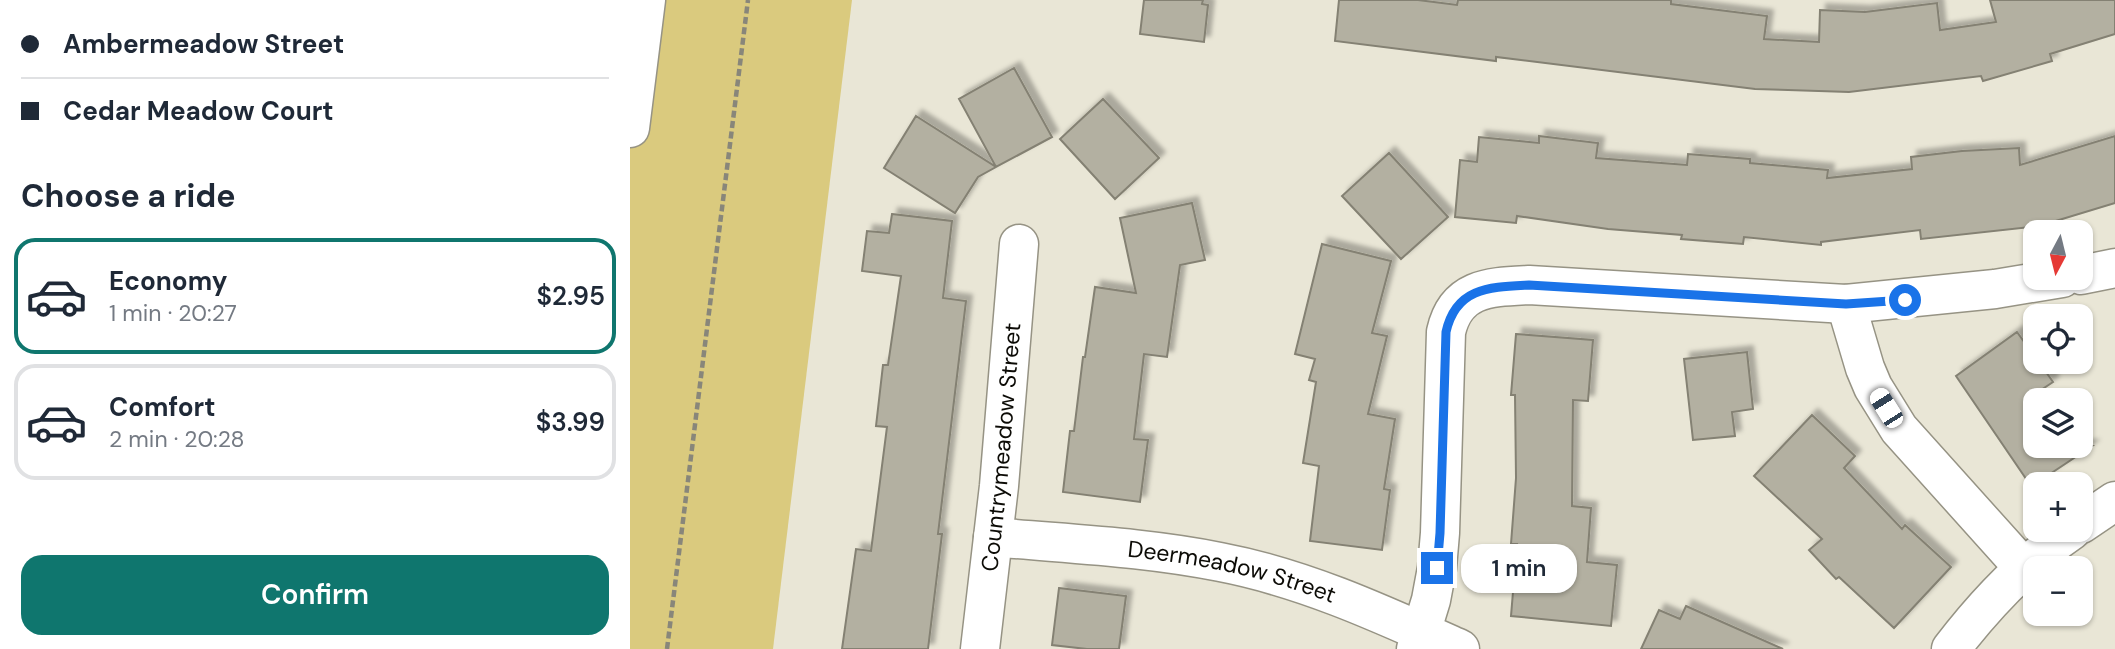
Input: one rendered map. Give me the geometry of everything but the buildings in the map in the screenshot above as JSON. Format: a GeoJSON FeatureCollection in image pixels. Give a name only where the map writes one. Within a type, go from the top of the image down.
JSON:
{"type":"FeatureCollection","features":[{"type":"Feature","properties":{"kind":"street"},"geometry":{"type":"LineString","coordinates":[[630,128],[646,0]]}},
{"type":"Feature","properties":{"kind":"street","name":"Countrymeadow Street"},"geometry":{"type":"LineString","coordinates":[[980,649],[993,537],[1019,244]]}},
{"type":"Feature","properties":{"kind":"street"},"geometry":{"type":"LineString","coordinates":[[2093,273],[2115,268]]}},
{"type":"Feature","properties":{"kind":"street"},"geometry":{"type":"LineString","coordinates":[[1419,640],[1435,579],[1440,533],[1444,360],[1449,319],[1454,309],[1474,293],[1491,287],[1529,285],[1846,304],[2023,284]]}},
{"type":"Feature","properties":{"kind":"street"},"geometry":{"type":"LineString","coordinates":[[1846,304],[1873,387],[1899,429],[2023,567],[1973,620],[1951,649]]}},
{"type":"Feature","properties":{"kind":"street"},"geometry":{"type":"LineString","coordinates":[[2093,516],[2115,500]]}},
{"type":"Feature","properties":{"kind":"street","name":"Deermeadow Street"},"geometry":{"type":"LineString","coordinates":[[993,537],[1170,554],[1264,572],[1340,597],[1419,640],[1460,649]]}},
{"type":"Feature","properties":{"kind":"street"},"geometry":{"type":"LineString","coordinates":[[2038,556],[2056,542]]}},
{"type":"Feature","properties":{"kind":"path"},"geometry":{"type":"LineString","coordinates":[[667,649],[748,0]]}},
{"type":"Feature","properties":{"kind":"shaded area"},"geometry":{"type":"Polygon","coordinates":[[[630,0],[852,0],[773,649],[630,649],[630,0]]]}},
{"type":"Feature","properties":{"kind":"route"},"geometry":{"type":"LineString","coordinates":[[1437,568],[1446,332],[1454,309],[1474,293],[1491,287],[1529,285],[1846,304],[1905,300]]}}]}
